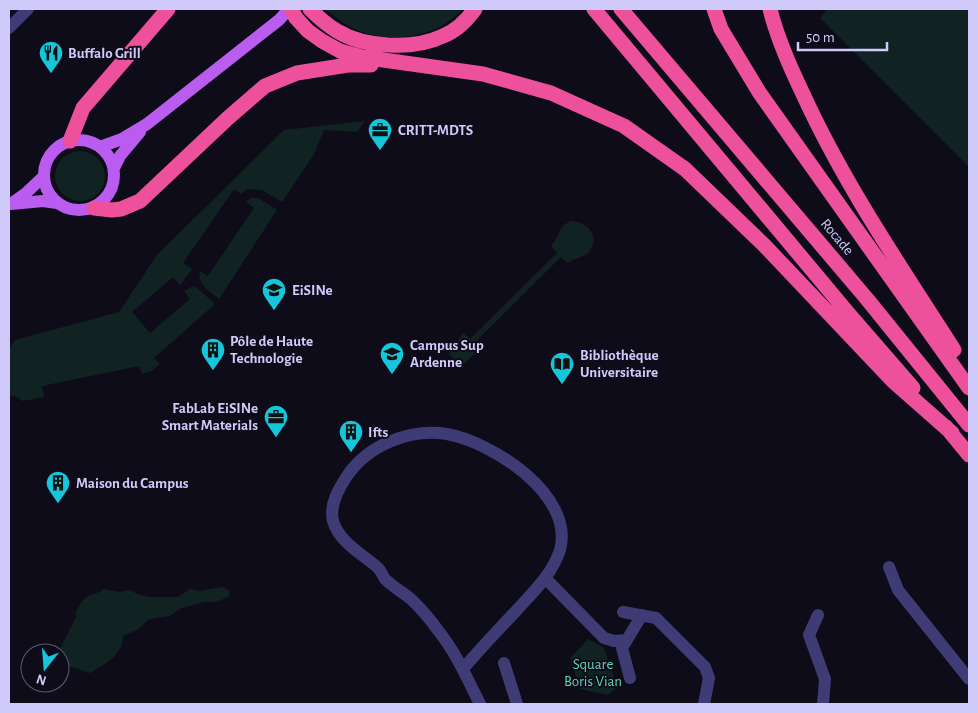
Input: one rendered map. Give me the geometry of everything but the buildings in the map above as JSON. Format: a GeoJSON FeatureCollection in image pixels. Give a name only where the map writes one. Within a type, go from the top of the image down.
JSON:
{"type":"FeatureCollection","features":[{"type":"Feature","properties":{"kind":"highway"},"geometry":{"type":"LineString","coordinates":[[70,141],[83,108],[168,9]]}},
{"type":"Feature","properties":{"kind":"highway"},"geometry":{"type":"LineString","coordinates":[[310,9],[338,32],[362,41],[386,45],[415,44],[443,36],[466,20],[475,9]]}},
{"type":"Feature","properties":{"kind":"highway"},"geometry":{"type":"LineString","coordinates":[[594,9],[969,455]]}},
{"type":"Feature","properties":{"kind":"highway","name":"Rocade"},"geometry":{"type":"LineString","coordinates":[[621,9],[866,299],[969,425]]}},
{"type":"Feature","properties":{"kind":"highway"},"geometry":{"type":"LineString","coordinates":[[714,9],[721,29],[759,92],[969,388]]}},
{"type":"Feature","properties":{"kind":"highway"},"geometry":{"type":"LineString","coordinates":[[770,9],[790,67],[821,134],[969,375]]}},
{"type":"Feature","properties":{"kind":"highway"},"geometry":{"type":"LineString","coordinates":[[292,12],[322,41],[340,51],[362,57],[483,74],[543,91],[624,126],[685,169],[764,245],[893,381],[952,433]]}},
{"type":"Feature","properties":{"kind":"highway"},"geometry":{"type":"LineString","coordinates":[[94,208],[121,209],[140,201],[228,118],[265,86],[298,73],[348,65],[418,66]]}},
{"type":"Feature","properties":{"kind":"main road"},"geometry":{"type":"LineString","coordinates":[[100,147],[115,142],[147,124],[279,20],[292,12]]}},
{"type":"Feature","properties":{"kind":"main road"},"geometry":{"type":"LineString","coordinates":[[114,168],[120,156],[147,124]]}},
{"type":"Feature","properties":{"kind":"main road"},"geometry":{"type":"LineString","coordinates":[[10,205],[43,202],[57,203],[75,211],[94,208],[104,201],[111,192],[115,180],[111,160],[100,147],[91,142],[70,141],[61,145],[48,158],[44,176],[46,186],[50,196],[57,203]]}},
{"type":"Feature","properties":{"kind":"main road"},"geometry":{"type":"LineString","coordinates":[[10,205],[44,176]]}},
{"type":"Feature","properties":{"kind":"street"},"geometry":{"type":"LineString","coordinates":[[9,28],[28,9]]}},
{"type":"Feature","properties":{"kind":"street"},"geometry":{"type":"LineString","coordinates":[[463,669],[546,579],[560,548],[560,525],[551,500],[534,480],[479,444],[445,434],[427,433],[403,437],[382,445],[363,458],[350,472],[339,488],[333,505],[332,520],[338,531],[350,545],[379,568],[385,578],[412,600],[438,629],[463,669],[480,704]]}},
{"type":"Feature","properties":{"kind":"street"},"geometry":{"type":"LineString","coordinates":[[889,567],[898,590],[969,679]]}},
{"type":"Feature","properties":{"kind":"street"},"geometry":{"type":"LineString","coordinates":[[546,579],[604,638],[614,641],[627,640]]}},
{"type":"Feature","properties":{"kind":"street"},"geometry":{"type":"LineString","coordinates":[[623,612],[656,618],[705,667],[709,678],[704,704]]}},
{"type":"Feature","properties":{"kind":"street"},"geometry":{"type":"LineString","coordinates":[[630,678],[622,648],[642,615]]}},
{"type":"Feature","properties":{"kind":"street"},"geometry":{"type":"LineString","coordinates":[[818,615],[809,635],[825,678],[823,704]]}},
{"type":"Feature","properties":{"kind":"street"},"geometry":{"type":"LineString","coordinates":[[504,663],[517,704]]}},
{"type":"Feature","properties":{"kind":"green space"},"geometry":{"type":"Polygon","coordinates":[[[325,9],[462,9],[442,26],[429,31],[416,35],[388,37],[357,30],[342,22],[325,9]]]}},
{"type":"Feature","properties":{"kind":"green space"},"geometry":{"type":"Polygon","coordinates":[[[828,9],[969,9],[969,167],[820,18],[828,9]]]}},
{"type":"Feature","properties":{"kind":"green space"},"geometry":{"type":"Polygon","coordinates":[[[365,121],[357,132],[324,130],[314,154],[282,202],[262,190],[247,189],[241,194],[234,189],[183,263],[192,269],[180,285],[173,277],[132,312],[150,333],[190,299],[184,291],[193,286],[215,304],[154,358],[160,364],[151,371],[142,374],[139,366],[42,386],[44,397],[23,401],[15,396],[9,396],[9,349],[15,340],[119,312],[157,255],[284,130],[365,121]]]}},
{"type":"Feature","properties":{"kind":"green space"},"geometry":{"type":"Polygon","coordinates":[[[75,151],[85,151],[98,158],[105,171],[105,181],[98,194],[85,201],[75,201],[66,197],[59,190],[55,181],[55,171],[59,162],[66,155],[75,151]]]}},
{"type":"Feature","properties":{"kind":"green space"},"geometry":{"type":"Polygon","coordinates":[[[251,198],[258,198],[277,210],[219,299],[202,284],[200,271],[208,276],[254,208],[246,202],[251,198]]]}},
{"type":"Feature","properties":{"kind":"green space"},"geometry":{"type":"Polygon","coordinates":[[[572,221],[583,224],[591,231],[594,241],[589,252],[568,263],[561,257],[474,343],[479,349],[461,367],[449,354],[463,333],[470,339],[557,253],[551,246],[564,225],[572,221]]]}},
{"type":"Feature","properties":{"kind":"green space"},"geometry":{"type":"Polygon","coordinates":[[[223,587],[229,591],[229,596],[217,602],[204,602],[180,609],[170,616],[148,620],[137,630],[123,636],[120,649],[112,659],[90,673],[70,666],[70,643],[63,643],[77,615],[75,614],[86,597],[104,589],[120,592],[129,590],[150,597],[178,597],[190,589],[199,591],[223,587]]]}},
{"type":"Feature","properties":{"kind":"green space","name":"Square Boris Vian"},"geometry":{"type":"Polygon","coordinates":[[[588,639],[604,648],[617,687],[608,695],[580,689],[570,658],[588,639]]]}},
{"type":"Feature","properties":{"kind":"place","name":"Buffalo Grill"},"geometry":{"type":"Point","coordinates":[51,74]}},
{"type":"Feature","properties":{"kind":"place","name":"CRITT-MDTS"},"geometry":{"type":"Point","coordinates":[380,151]}},
{"type":"Feature","properties":{"kind":"place","name":"EiSINe"},"geometry":{"type":"Point","coordinates":[274,311]}},
{"type":"Feature","properties":{"kind":"place","name":"Pôle de Haute Technologie"},"geometry":{"type":"Point","coordinates":[213,371]}},
{"type":"Feature","properties":{"kind":"place","name":"Campus Sup Ardenne"},"geometry":{"type":"Point","coordinates":[392,375]}},
{"type":"Feature","properties":{"kind":"place","name":"Bibliothèque Universitaire"},"geometry":{"type":"Point","coordinates":[562,385]}},
{"type":"Feature","properties":{"kind":"place","name":"FabLab EiSINe Smart Materials"},"geometry":{"type":"Point","coordinates":[276,438]}},
{"type":"Feature","properties":{"kind":"place","name":"Ifts"},"geometry":{"type":"Point","coordinates":[351,453]}},
{"type":"Feature","properties":{"kind":"place","name":"Maison du Campus"},"geometry":{"type":"Point","coordinates":[58,504]}}]}
